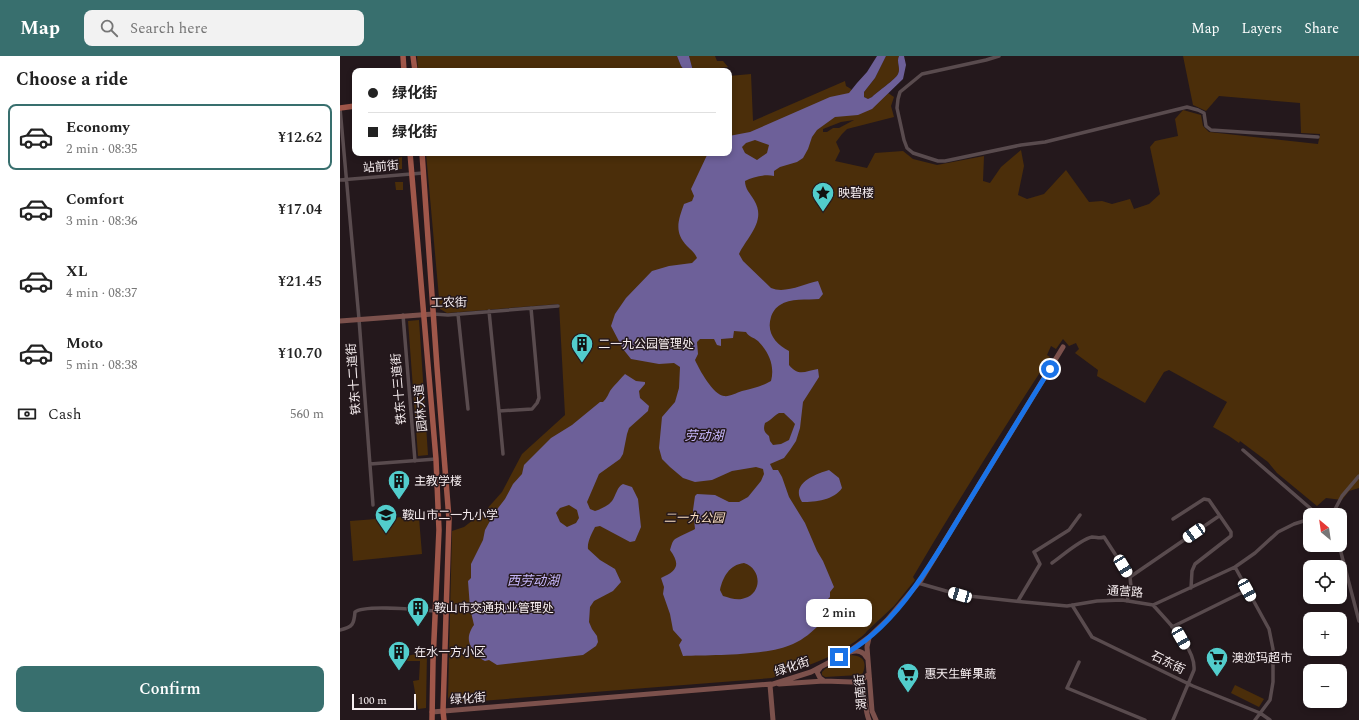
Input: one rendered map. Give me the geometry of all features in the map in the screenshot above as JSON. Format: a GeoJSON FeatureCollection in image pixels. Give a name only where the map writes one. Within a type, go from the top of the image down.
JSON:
{"type":"FeatureCollection","features":[{"type":"Feature","properties":{"kind":"main road"},"geometry":{"type":"LineString","coordinates":[[402,56],[404,68]]}},
{"type":"Feature","properties":{"kind":"main road"},"geometry":{"type":"LineString","coordinates":[[413,56],[415,68]]}},
{"type":"Feature","properties":{"kind":"main road"},"geometry":{"type":"LineString","coordinates":[[340,108],[352,106]]}},
{"type":"Feature","properties":{"kind":"main road","name":"园林大道"},"geometry":{"type":"LineString","coordinates":[[410,156],[436,460],[439,530],[432,720]]}},
{"type":"Feature","properties":{"kind":"main road"},"geometry":{"type":"LineString","coordinates":[[422,156],[449,519],[443,711],[444,720]]}},
{"type":"Feature","properties":{"kind":"main road"},"geometry":{"type":"LineString","coordinates":[[423,306],[426,311],[433,314]]}},
{"type":"Feature","properties":{"kind":"main road","name":"工农街"},"geometry":{"type":"LineString","coordinates":[[340,321],[403,315],[433,314]]}},
{"type":"Feature","properties":{"kind":"main road","name":"绿化街"},"geometry":{"type":"LineString","coordinates":[[770,685],[801,676],[847,653],[869,637],[887,620],[918,583],[1063,348]]}},
{"type":"Feature","properties":{"kind":"main road","name":"湖南街"},"geometry":{"type":"LineString","coordinates":[[869,637],[867,647],[872,711],[876,720]]}},
{"type":"Feature","properties":{"kind":"main road"},"geometry":{"type":"LineString","coordinates":[[847,653],[855,651],[861,652],[868,659]]}},
{"type":"Feature","properties":{"kind":"main road"},"geometry":{"type":"LineString","coordinates":[[821,667],[817,672],[820,678],[824,681]]}},
{"type":"Feature","properties":{"kind":"main road","name":"绿化街"},"geometry":{"type":"LineString","coordinates":[[432,712],[824,681],[852,682],[863,679],[869,674]]}},
{"type":"Feature","properties":{"kind":"main road","name":"湖南街"},"geometry":{"type":"LineString","coordinates":[[852,682],[860,684],[864,691],[866,712],[869,720]]}},
{"type":"Feature","properties":{"kind":"main road"},"geometry":{"type":"LineString","coordinates":[[770,685],[774,720]]}},
{"type":"Feature","properties":{"kind":"street"},"geometry":{"type":"LineString","coordinates":[[999,56],[922,74],[900,92],[898,99],[900,121],[904,140],[907,148],[912,153],[938,161],[945,161],[1021,145],[1045,142],[1187,108],[1204,113],[1206,126],[1211,130],[1318,137]]}},
{"type":"Feature","properties":{"kind":"street","name":"铁东十二道街"},"geometry":{"type":"LineString","coordinates":[[340,108],[359,319],[373,505]]}},
{"type":"Feature","properties":{"kind":"street","name":"站前街"},"geometry":{"type":"LineString","coordinates":[[340,180],[423,173]]}},
{"type":"Feature","properties":{"kind":"street","name":"工农街"},"geometry":{"type":"LineString","coordinates":[[433,314],[448,315],[558,306]]}},
{"type":"Feature","properties":{"kind":"street"},"geometry":{"type":"LineString","coordinates":[[499,411],[532,409],[539,398],[531,308]]}},
{"type":"Feature","properties":{"kind":"street"},"geometry":{"type":"LineString","coordinates":[[489,311],[503,454]]}},
{"type":"Feature","properties":{"kind":"street"},"geometry":{"type":"LineString","coordinates":[[458,314],[468,409]]}},
{"type":"Feature","properties":{"kind":"street","name":"铁东十三道街"},"geometry":{"type":"LineString","coordinates":[[403,315],[415,461]]}},
{"type":"Feature","properties":{"kind":"street"},"geometry":{"type":"LineString","coordinates":[[1243,450],[1310,508]]}},
{"type":"Feature","properties":{"kind":"street"},"geometry":{"type":"LineString","coordinates":[[370,464],[436,460]]}},
{"type":"Feature","properties":{"kind":"street"},"geometry":{"type":"LineString","coordinates":[[1336,508],[1342,496],[1359,476]]}},
{"type":"Feature","properties":{"kind":"street"},"geometry":{"type":"LineString","coordinates":[[1173,519],[1204,499],[1209,500],[1231,532],[1231,536],[1195,564],[1192,570],[1191,588]]}},
{"type":"Feature","properties":{"kind":"street"},"geometry":{"type":"LineString","coordinates":[[1018,602],[1040,564],[1034,552],[1069,530],[1080,515]]}},
{"type":"Feature","properties":{"kind":"street"},"geometry":{"type":"LineString","coordinates":[[1130,577],[1219,516]]}},
{"type":"Feature","properties":{"kind":"street","name":"通营路"},"geometry":{"type":"LineString","coordinates":[[918,583],[960,595],[1018,602],[1067,606],[1097,601],[1127,600],[1153,605],[1235,567],[1255,553],[1278,532],[1303,521]]}},
{"type":"Feature","properties":{"kind":"street"},"geometry":{"type":"LineString","coordinates":[[1052,563],[1082,542],[1093,537],[1099,539],[1104,536],[1130,577],[1132,586],[1127,600]]}},
{"type":"Feature","properties":{"kind":"street"},"geometry":{"type":"LineString","coordinates":[[1341,552],[1359,621]]}},
{"type":"Feature","properties":{"kind":"street"},"geometry":{"type":"LineString","coordinates":[[1235,567],[1269,629],[1273,649],[1273,682],[1270,700],[1255,720]]}},
{"type":"Feature","properties":{"kind":"street"},"geometry":{"type":"LineString","coordinates":[[1172,627],[1247,590]]}},
{"type":"Feature","properties":{"kind":"street","name":"石东街"},"geometry":{"type":"LineString","coordinates":[[1072,605],[1092,637],[1188,684],[1260,713],[1270,720]]}},
{"type":"Feature","properties":{"kind":"street"},"geometry":{"type":"LineString","coordinates":[[1153,605],[1181,638],[1194,663],[1194,670],[1173,720]]}},
{"type":"Feature","properties":{"kind":"street"},"geometry":{"type":"LineString","coordinates":[[340,630],[350,627],[353,624],[355,612],[360,609],[376,608],[435,610]]}},
{"type":"Feature","properties":{"kind":"street"},"geometry":{"type":"LineString","coordinates":[[1079,662],[1068,688],[1145,720]]}},
{"type":"Feature","properties":{"kind":"green space"},"geometry":{"type":"Polygon","coordinates":[[[417,56],[677,56],[683,68],[418,68],[417,56]]]}},
{"type":"Feature","properties":{"kind":"green space"},"geometry":{"type":"Polygon","coordinates":[[[689,56],[715,56],[717,61],[723,61],[728,67],[719,68],[692,68],[689,56]]]}},
{"type":"Feature","properties":{"kind":"green space"},"geometry":{"type":"Polygon","coordinates":[[[886,56],[899,56],[898,74],[868,99],[864,97],[864,92],[875,78],[886,56]]]}},
{"type":"Feature","properties":{"kind":"green space","name":"二一九公园"},"geometry":{"type":"Polygon","coordinates":[[[1183,56],[1359,56],[1359,488],[1349,491],[1342,500],[1326,498],[1317,506],[1277,473],[1268,462],[1240,441],[1239,443],[1213,427],[1227,402],[1169,370],[1164,372],[1145,403],[1097,376],[1098,370],[1075,353],[1079,349],[1076,343],[1069,346],[1063,339],[1056,349],[1051,346],[1047,355],[1050,357],[946,521],[913,577],[915,580],[894,606],[863,635],[836,653],[772,678],[455,703],[448,698],[452,531],[464,527],[486,510],[502,492],[522,454],[565,415],[559,304],[447,313],[440,309],[426,156],[732,156],[732,76],[751,74],[753,121],[845,81],[846,86],[851,89],[864,112],[888,93],[894,97],[891,106],[894,117],[847,129],[836,142],[840,151],[835,161],[867,168],[875,153],[903,151],[913,159],[937,165],[984,156],[983,181],[990,183],[1001,167],[1021,150],[1024,166],[1018,195],[1027,199],[1044,194],[1066,170],[1089,202],[1102,201],[1112,204],[1130,199],[1134,209],[1149,204],[1160,194],[1150,147],[1155,141],[1178,136],[1175,119],[1183,110],[1201,115],[1203,126],[1209,132],[1318,144],[1320,134],[1301,133],[1300,103],[1219,96],[1206,111],[1193,105],[1183,56]],[[854,120],[841,122],[823,129],[823,132],[827,132],[833,128],[839,128],[854,120]]]}},
{"type":"Feature","properties":{"kind":"green space"},"geometry":{"type":"Polygon","coordinates":[[[402,157],[402,169],[395,169],[394,159],[402,157]]]}},
{"type":"Feature","properties":{"kind":"green space"},"geometry":{"type":"Polygon","coordinates":[[[395,182],[403,182],[403,190],[396,190],[395,182]]]}},
{"type":"Feature","properties":{"kind":"green space"},"geometry":{"type":"Polygon","coordinates":[[[419,320],[428,455],[418,456],[408,321],[419,320]]]}},
{"type":"Feature","properties":{"kind":"green space"},"geometry":{"type":"Polygon","coordinates":[[[416,516],[419,518],[422,554],[353,561],[350,521],[416,516]]]}},
{"type":"Feature","properties":{"kind":"green space"},"geometry":{"type":"Polygon","coordinates":[[[427,652],[426,708],[418,709],[413,681],[419,680],[420,661],[407,661],[406,656],[427,652]]]}},
{"type":"Feature","properties":{"kind":"green space"},"geometry":{"type":"Polygon","coordinates":[[[851,655],[863,660],[863,673],[859,675],[825,677],[822,675],[822,672],[825,669],[851,655]]]}},
{"type":"Feature","properties":{"kind":"green space"},"geometry":{"type":"Polygon","coordinates":[[[1235,685],[1264,699],[1259,707],[1231,693],[1235,685]]]}},
{"type":"Feature","properties":{"kind":"water"},"geometry":{"type":"Polygon","coordinates":[[[677,56],[689,56],[692,68],[683,68],[677,56]]]}},
{"type":"Feature","properties":{"kind":"water","name":"劳动湖"},"geometry":{"type":"Polygon","coordinates":[[[877,56],[886,56],[875,78],[864,92],[864,97],[868,99],[872,97],[897,76],[899,72],[899,56],[904,56],[906,65],[903,79],[872,109],[858,115],[835,117],[817,130],[812,137],[803,158],[797,162],[780,167],[774,171],[774,176],[759,176],[745,181],[747,189],[754,200],[758,215],[757,222],[739,254],[743,261],[771,288],[782,290],[818,281],[823,294],[819,299],[794,300],[784,303],[773,312],[771,317],[771,333],[780,345],[789,351],[789,365],[799,372],[818,369],[819,377],[803,402],[800,428],[796,441],[784,458],[770,464],[773,470],[778,470],[782,477],[789,497],[805,523],[834,587],[830,592],[830,597],[821,609],[820,624],[808,635],[793,644],[769,651],[754,653],[683,656],[679,645],[682,640],[673,630],[670,614],[663,594],[664,587],[661,578],[671,573],[676,567],[675,560],[670,550],[672,543],[676,539],[695,529],[693,510],[695,496],[697,494],[715,495],[729,502],[739,502],[748,497],[761,481],[764,474],[763,469],[756,467],[732,471],[712,480],[695,482],[683,478],[670,467],[662,459],[659,448],[662,417],[675,402],[679,388],[680,367],[674,363],[659,364],[631,359],[623,349],[611,326],[615,314],[626,298],[652,271],[669,266],[692,263],[697,258],[680,236],[678,226],[684,204],[692,201],[694,196],[691,189],[707,156],[732,156],[732,135],[750,132],[830,97],[849,93],[867,72],[877,56]],[[755,140],[746,143],[742,147],[745,153],[757,160],[767,153],[769,145],[755,140]],[[734,331],[733,338],[721,339],[721,346],[717,345],[714,339],[700,339],[697,342],[698,354],[695,360],[697,364],[711,387],[720,395],[724,396],[764,385],[771,381],[772,375],[772,365],[768,355],[758,341],[746,332],[734,331]],[[779,413],[765,423],[764,427],[765,432],[769,436],[773,445],[781,444],[789,440],[795,424],[784,413],[779,413]],[[744,563],[734,566],[725,576],[720,590],[723,596],[734,599],[742,599],[751,595],[755,591],[758,581],[757,575],[750,566],[744,563]]]}},
{"type":"Feature","properties":{"kind":"water","name":"西劳动湖"},"geometry":{"type":"Polygon","coordinates":[[[625,374],[636,381],[645,382],[639,391],[640,398],[649,406],[648,411],[629,428],[623,454],[620,459],[599,474],[587,502],[590,509],[595,511],[610,503],[621,485],[623,484],[632,487],[638,499],[641,527],[635,541],[630,542],[600,526],[595,527],[588,543],[588,549],[600,560],[615,569],[621,582],[613,591],[594,601],[590,607],[589,622],[597,636],[598,642],[596,646],[583,655],[497,665],[489,660],[485,661],[473,650],[469,641],[470,632],[474,625],[470,608],[468,581],[471,578],[471,564],[483,540],[485,530],[513,484],[522,474],[524,465],[551,438],[572,425],[600,402],[603,402],[611,389],[625,374]],[[569,505],[560,508],[556,513],[560,522],[567,527],[576,523],[579,518],[577,510],[569,505]]]}},
{"type":"Feature","properties":{"kind":"water"},"geometry":{"type":"Polygon","coordinates":[[[829,470],[839,478],[842,488],[839,492],[824,500],[802,502],[799,496],[799,490],[802,485],[811,477],[829,470]]]}},
{"type":"Feature","properties":{"kind":"place","name":"映碧楼"},"geometry":{"type":"Point","coordinates":[823,212]}},
{"type":"Feature","properties":{"kind":"place","name":"二一九公园管理处"},"geometry":{"type":"Point","coordinates":[582,364]}},
{"type":"Feature","properties":{"kind":"place","name":"主教学楼"},"geometry":{"type":"Point","coordinates":[399,500]}},
{"type":"Feature","properties":{"kind":"place","name":"鞍山市二一九小学"},"geometry":{"type":"Point","coordinates":[386,534]}},
{"type":"Feature","properties":{"kind":"place","name":"鞍山市交通执业管理处"},"geometry":{"type":"Point","coordinates":[418,628]}},
{"type":"Feature","properties":{"kind":"place","name":"在水一方小区"},"geometry":{"type":"Point","coordinates":[399,672]}},
{"type":"Feature","properties":{"kind":"place","name":"澳迩玛超市"},"geometry":{"type":"Point","coordinates":[1217,678]}},
{"type":"Feature","properties":{"kind":"place","name":"惠天生鲜果蔬"},"geometry":{"type":"Point","coordinates":[908,694]}},
{"type":"Feature","properties":{"kind":"route"},"geometry":{"type":"LineString","coordinates":[[839,657],[858,646],[880,627],[896,611],[921,580],[1050,369]]}}]}
